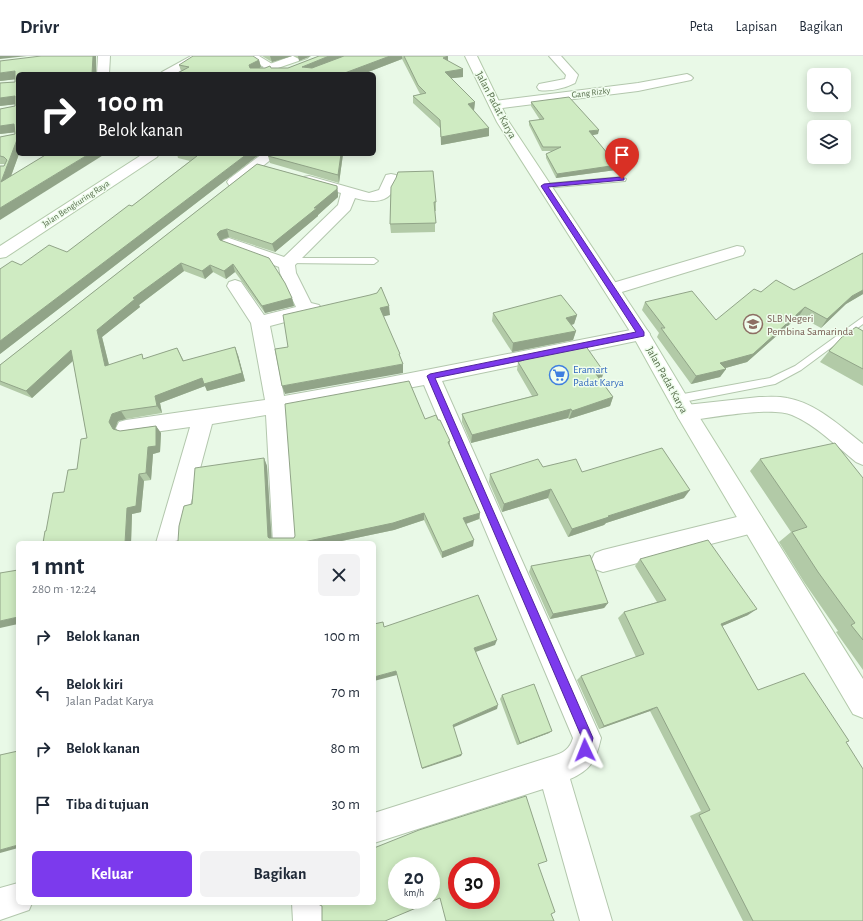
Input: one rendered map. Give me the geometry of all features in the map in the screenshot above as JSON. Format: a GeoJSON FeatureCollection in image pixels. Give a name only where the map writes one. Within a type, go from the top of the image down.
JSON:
{"type":"FeatureCollection","features":[{"type":"Feature","properties":{"kind":"street"},"geometry":{"type":"LineString","coordinates":[[103,72],[104,56]]}},
{"type":"Feature","properties":{"kind":"street"},"geometry":{"type":"LineString","coordinates":[[170,72],[200,56]]}},
{"type":"Feature","properties":{"kind":"street"},"geometry":{"type":"LineString","coordinates":[[251,56],[275,71],[307,59]]}},
{"type":"Feature","properties":{"kind":"street","name":"Jalan Padat Karya"},"geometry":{"type":"LineString","coordinates":[[471,56],[496,96],[503,122],[641,334],[682,406],[863,704]]}},
{"type":"Feature","properties":{"kind":"street"},"geometry":{"type":"LineString","coordinates":[[534,88],[564,84],[571,81],[572,76],[555,56]]}},
{"type":"Feature","properties":{"kind":"street","name":"Gang Rizky"},"geometry":{"type":"LineString","coordinates":[[496,96],[638,87],[687,78]]}},
{"type":"Feature","properties":{"kind":"street","name":"Jalan Bengkuring Raya"},"geometry":{"type":"LineString","coordinates":[[0,239],[130,156]]}},
{"type":"Feature","properties":{"kind":"street","name":"Jalan Bengkuring Raya"},"geometry":{"type":"LineString","coordinates":[[0,253],[149,156]]}},
{"type":"Feature","properties":{"kind":"street"},"geometry":{"type":"LineString","coordinates":[[225,189],[266,163]]}},
{"type":"Feature","properties":{"kind":"street"},"geometry":{"type":"LineString","coordinates":[[299,177],[369,197],[378,197],[389,189],[391,178]]}},
{"type":"Feature","properties":{"kind":"street"},"geometry":{"type":"LineString","coordinates":[[306,310],[288,273],[288,263],[345,207],[348,192]]}},
{"type":"Feature","properties":{"kind":"street"},"geometry":{"type":"LineString","coordinates":[[229,243],[288,263]]}},
{"type":"Feature","properties":{"kind":"street"},"geometry":{"type":"LineString","coordinates":[[612,289],[737,251]]}},
{"type":"Feature","properties":{"kind":"street"},"geometry":{"type":"LineString","coordinates":[[235,286],[260,322],[276,406],[286,541]]}},
{"type":"Feature","properties":{"kind":"street"},"geometry":{"type":"LineString","coordinates":[[260,322],[328,306]]}},
{"type":"Feature","properties":{"kind":"street"},"geometry":{"type":"LineString","coordinates":[[126,428],[203,418],[276,406],[641,334]]}},
{"type":"Feature","properties":{"kind":"street"},"geometry":{"type":"LineString","coordinates":[[376,827],[553,771],[576,762],[585,750],[587,738],[430,376]]}},
{"type":"Feature","properties":{"kind":"street"},"geometry":{"type":"LineString","coordinates":[[682,406],[737,407],[785,405],[795,407],[807,414],[863,456]]}},
{"type":"Feature","properties":{"kind":"street"},"geometry":{"type":"LineString","coordinates":[[168,541],[180,493],[203,418]]}},
{"type":"Feature","properties":{"kind":"street"},"geometry":{"type":"LineString","coordinates":[[603,562],[753,523]]}},
{"type":"Feature","properties":{"kind":"street"},"geometry":{"type":"LineString","coordinates":[[553,771],[596,921]]}},
{"type":"Feature","properties":{"kind":"street"},"geometry":{"type":"LineString","coordinates":[[0,904],[16,900]]}},
{"type":"Feature","properties":{"kind":"street"},"geometry":{"type":"LineString","coordinates":[[308,905],[309,921]]}},
{"type":"Feature","properties":{"kind":"lane"},"geometry":{"type":"LineString","coordinates":[[544,186],[622,179]]}},
{"type":"Feature","properties":{"kind":"lane"},"geometry":{"type":"LineString","coordinates":[[288,263],[374,261]]}},
{"type":"Feature","properties":{"kind":"lane"},"geometry":{"type":"LineString","coordinates":[[682,406],[772,381],[798,368],[863,320]]}},
{"type":"Feature","properties":{"kind":"building"},"geometry":{"type":"Polygon","coordinates":[[[41,56],[93,56],[92,72],[16,72],[16,142],[1,182],[44,156],[86,156],[0,208],[0,166],[4,166],[7,160],[0,156],[0,137],[15,134],[14,124],[0,126],[0,109],[15,106],[15,96],[0,98],[0,83],[15,82],[15,71],[0,73],[0,61],[41,56]]]}},
{"type":"Feature","properties":{"kind":"building"},"geometry":{"type":"Polygon","coordinates":[[[193,56],[253,56],[259,60],[249,65],[250,68],[265,68],[270,66],[271,68],[288,68],[319,56],[329,56],[302,67],[312,68],[344,56],[390,56],[347,72],[180,72],[189,67],[179,65],[193,56]]]}},
{"type":"Feature","properties":{"kind":"building"},"geometry":{"type":"Polygon","coordinates":[[[404,56],[448,56],[443,58],[463,69],[445,72],[475,102],[468,104],[489,128],[441,137],[440,120],[413,96],[426,93],[418,85],[404,56]]]}},
{"type":"Feature","properties":{"kind":"building"},"geometry":{"type":"Polygon","coordinates":[[[569,97],[599,130],[589,131],[617,165],[557,174],[546,154],[561,147],[543,147],[529,121],[544,119],[531,102],[569,97]]]}},
{"type":"Feature","properties":{"kind":"building"},"geometry":{"type":"Polygon","coordinates":[[[197,156],[244,156],[0,341],[0,269],[12,261],[21,265],[49,245],[67,252],[129,205],[132,206],[197,156]]]}},
{"type":"Feature","properties":{"kind":"building"},"geometry":{"type":"Polygon","coordinates":[[[268,156],[341,156],[338,175],[268,156]]]}},
{"type":"Feature","properties":{"kind":"building"},"geometry":{"type":"Polygon","coordinates":[[[257,164],[337,186],[337,189],[314,208],[317,208],[272,244],[227,229],[220,231],[217,234],[220,240],[269,258],[285,283],[292,298],[262,306],[233,264],[224,271],[210,265],[202,271],[181,263],[133,298],[135,299],[97,330],[105,366],[142,354],[143,359],[177,348],[183,361],[235,347],[242,373],[204,384],[202,378],[155,396],[157,406],[121,411],[112,414],[109,422],[113,429],[120,431],[156,426],[156,446],[148,447],[146,473],[139,474],[136,506],[127,508],[125,541],[43,541],[53,493],[64,492],[68,470],[77,469],[81,439],[87,438],[71,350],[26,391],[0,381],[0,365],[257,164]]]}},
{"type":"Feature","properties":{"kind":"building"},"geometry":{"type":"Polygon","coordinates":[[[433,171],[436,202],[434,202],[436,223],[390,224],[391,187],[398,172],[433,171]]]}},
{"type":"Feature","properties":{"kind":"building"},"geometry":{"type":"Polygon","coordinates":[[[863,253],[863,290],[852,296],[827,319],[805,307],[753,354],[720,363],[726,369],[696,376],[661,328],[665,328],[645,302],[692,291],[716,320],[754,289],[761,292],[776,280],[794,290],[863,253]]]}},
{"type":"Feature","properties":{"kind":"building"},"geometry":{"type":"Polygon","coordinates":[[[381,287],[389,306],[380,308],[403,364],[282,386],[275,349],[288,347],[283,315],[377,293],[381,287]]]}},
{"type":"Feature","properties":{"kind":"building"},"geometry":{"type":"Polygon","coordinates":[[[561,295],[577,315],[566,318],[576,331],[513,343],[493,313],[561,295]]]}},
{"type":"Feature","properties":{"kind":"building"},"geometry":{"type":"Polygon","coordinates":[[[856,327],[863,331],[863,369],[829,351],[842,337],[856,327]]]}},
{"type":"Feature","properties":{"kind":"building"},"geometry":{"type":"Polygon","coordinates":[[[585,345],[604,372],[596,374],[613,397],[572,411],[571,409],[472,435],[462,414],[538,395],[518,362],[524,360],[523,358],[585,345]]]}},
{"type":"Feature","properties":{"kind":"building"},"geometry":{"type":"Polygon","coordinates":[[[409,381],[425,419],[436,415],[438,420],[440,420],[450,441],[448,442],[480,513],[463,518],[474,540],[442,552],[424,513],[393,523],[308,541],[178,541],[179,526],[184,506],[192,504],[195,468],[264,458],[268,537],[294,538],[285,404],[409,381]]]}},
{"type":"Feature","properties":{"kind":"building"},"geometry":{"type":"Polygon","coordinates":[[[835,443],[863,478],[863,640],[851,625],[855,623],[818,572],[792,532],[807,527],[760,459],[835,443]]]}},
{"type":"Feature","properties":{"kind":"building"},"geometry":{"type":"Polygon","coordinates":[[[662,448],[690,490],[572,529],[551,489],[504,504],[490,474],[538,459],[543,467],[576,459],[582,472],[662,448]]]}},
{"type":"Feature","properties":{"kind":"building"},"geometry":{"type":"Polygon","coordinates":[[[708,540],[757,609],[721,624],[758,690],[804,673],[849,741],[846,742],[863,769],[863,921],[753,921],[699,815],[710,810],[657,707],[604,726],[581,676],[644,654],[624,612],[666,600],[640,559],[708,540]]]}},
{"type":"Feature","properties":{"kind":"building"},"geometry":{"type":"Polygon","coordinates":[[[590,555],[608,603],[553,614],[531,566],[590,555]]]}},
{"type":"Feature","properties":{"kind":"building"},"geometry":{"type":"Polygon","coordinates":[[[16,570],[16,617],[0,621],[0,573],[16,570]]]}},
{"type":"Feature","properties":{"kind":"building"},"geometry":{"type":"Polygon","coordinates":[[[478,595],[497,640],[474,648],[498,705],[453,725],[462,754],[422,768],[396,671],[376,676],[376,624],[383,622],[384,627],[478,595]]]}},
{"type":"Feature","properties":{"kind":"building"},"geometry":{"type":"Polygon","coordinates":[[[534,684],[552,731],[520,743],[502,695],[534,684]]]}},
{"type":"Feature","properties":{"kind":"building"},"geometry":{"type":"Polygon","coordinates":[[[16,751],[16,846],[0,850],[0,755],[16,751]]]}},
{"type":"Feature","properties":{"kind":"building"},"geometry":{"type":"Polygon","coordinates":[[[526,796],[547,861],[538,864],[555,912],[551,914],[554,921],[446,921],[440,898],[440,857],[388,857],[388,909],[414,909],[385,921],[322,921],[322,906],[320,905],[376,905],[376,847],[419,830],[526,796]]]}},
{"type":"Feature","properties":{"kind":"place","name":"SLB Negeri Pembina Samarinda"},"geometry":{"type":"Point","coordinates":[753,324]}},
{"type":"Feature","properties":{"kind":"place","name":"Eramart Padat Karya"},"geometry":{"type":"Point","coordinates":[559,375]}},
{"type":"Feature","properties":{"kind":"route"},"geometry":{"type":"LineString","coordinates":[[585,750],[587,738],[430,376],[641,334],[544,186],[622,179]]}}]}
